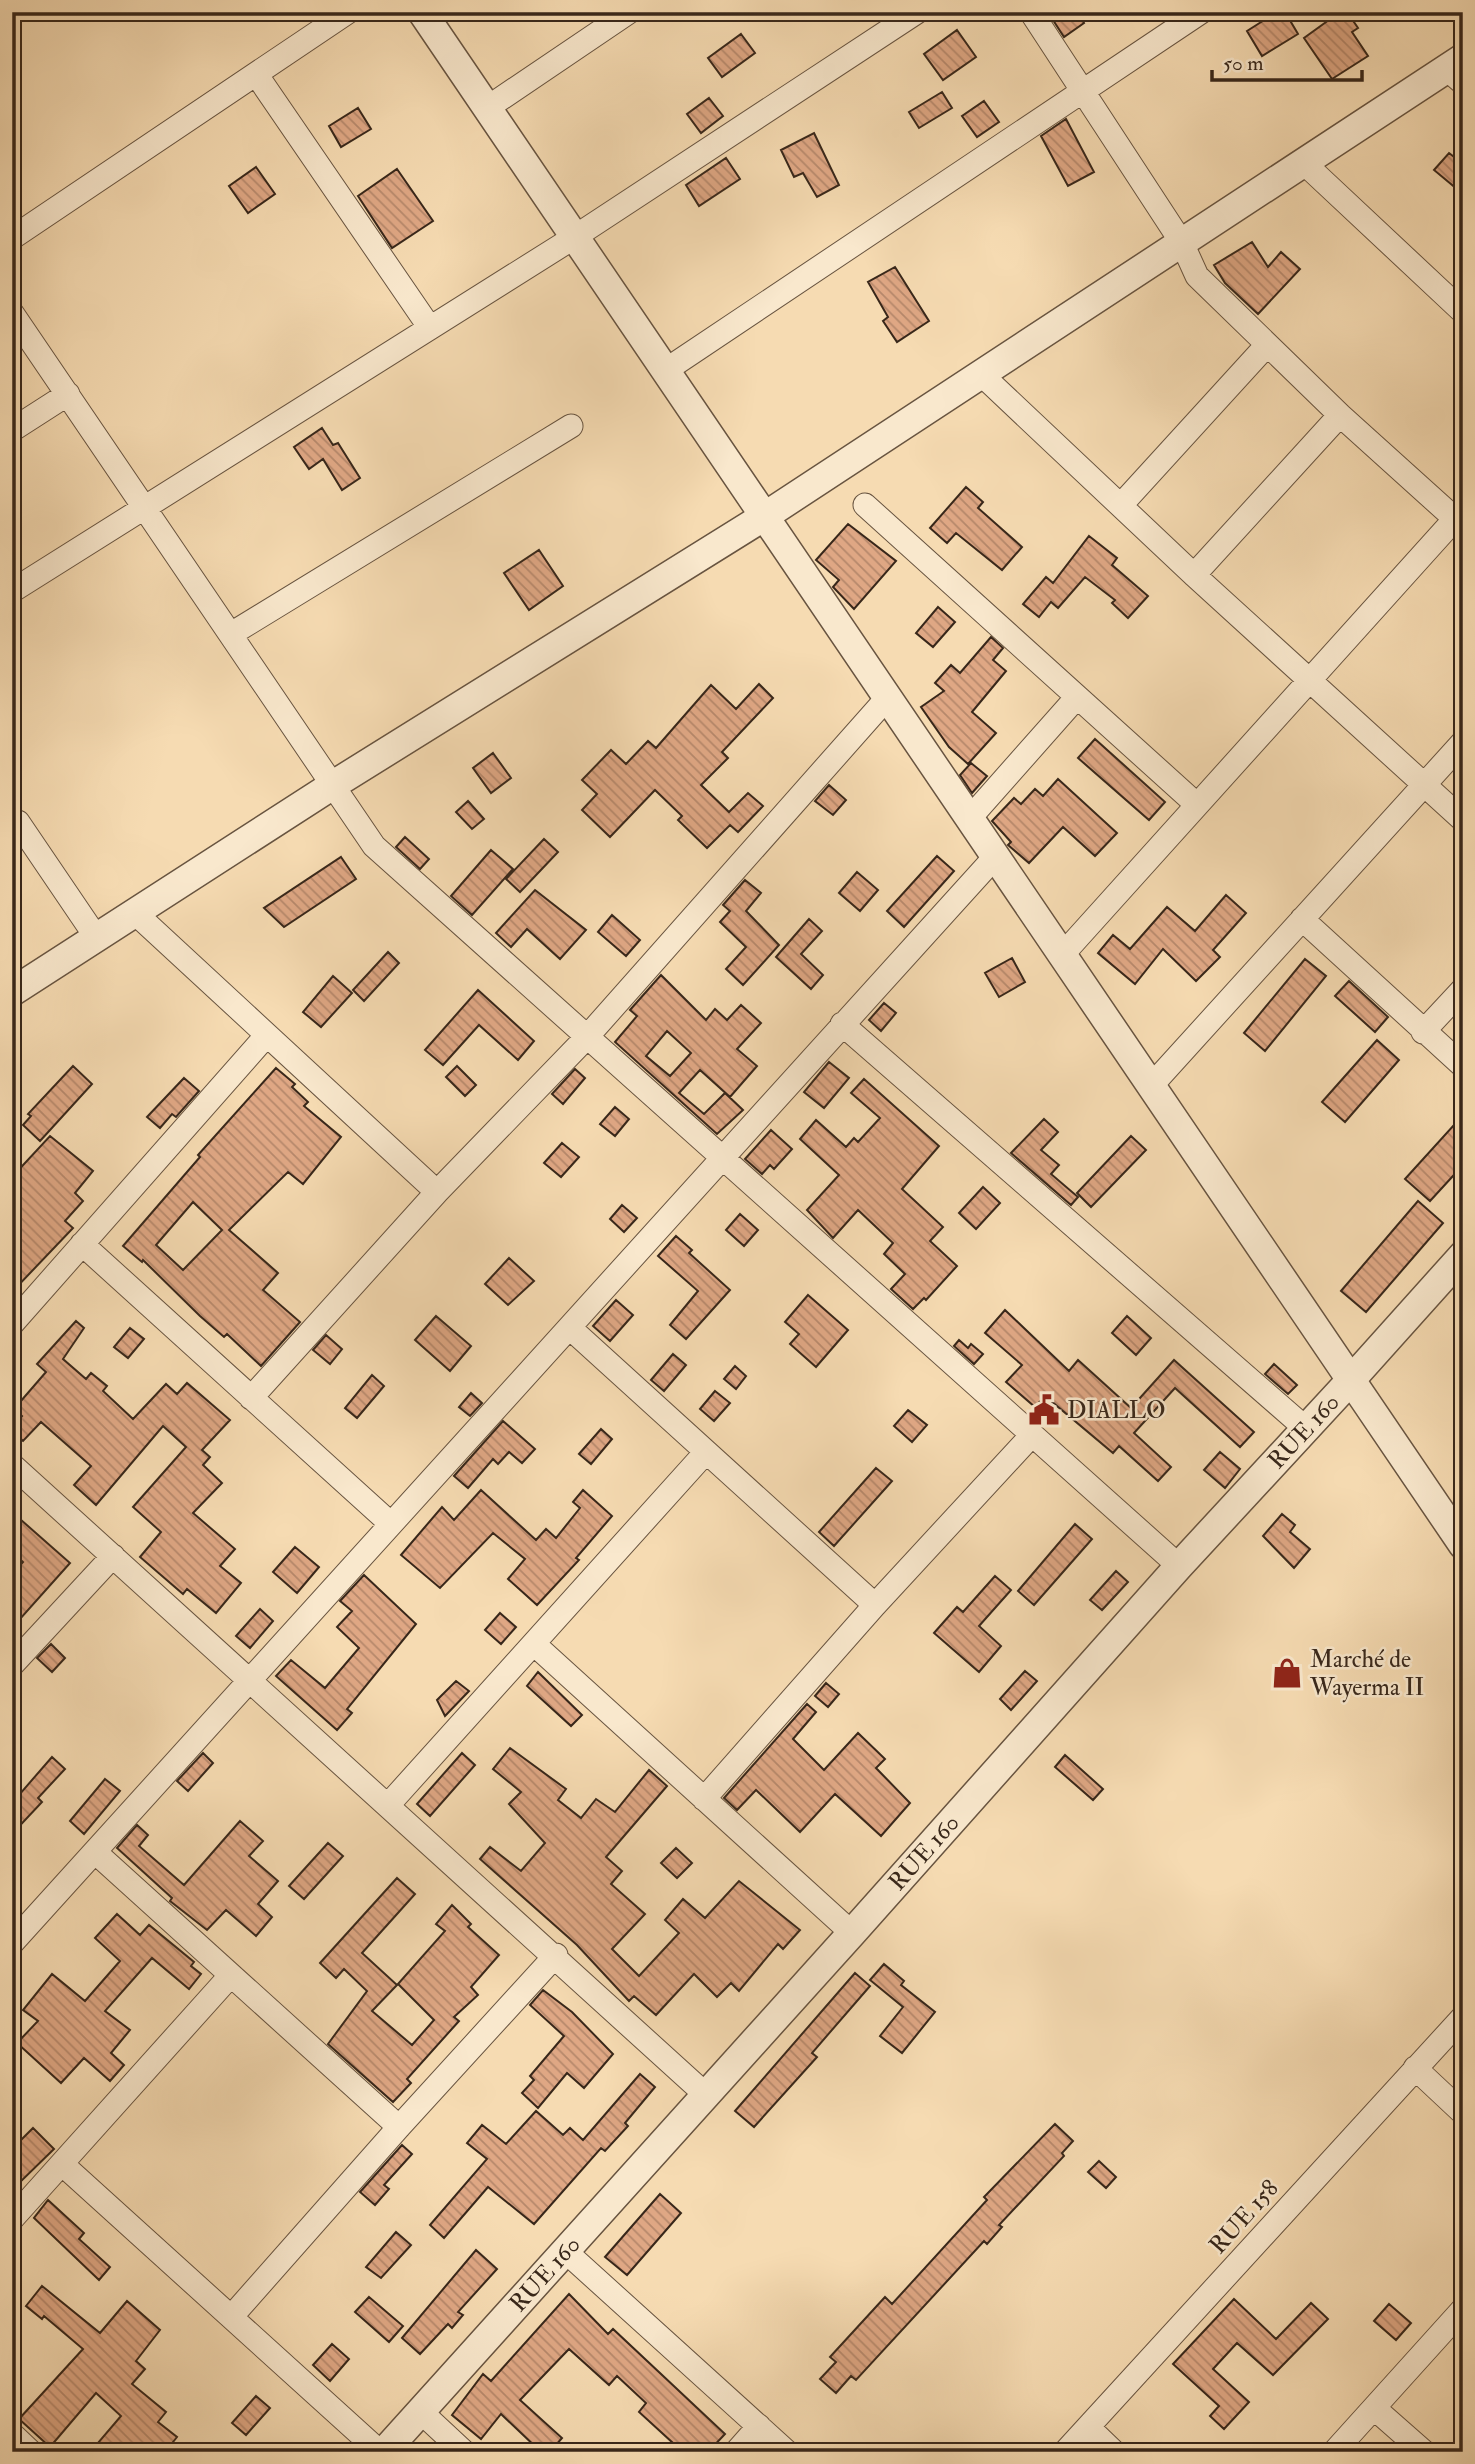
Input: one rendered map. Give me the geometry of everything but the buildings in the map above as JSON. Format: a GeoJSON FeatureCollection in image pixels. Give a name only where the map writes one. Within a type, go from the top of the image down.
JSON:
{"type":"FeatureCollection","features":[{"type":"Feature","properties":{"kind":"street"},"geometry":{"type":"LineString","coordinates":[[12,238],[348,12]]}},
{"type":"Feature","properties":{"kind":"street"},"geometry":{"type":"LineString","coordinates":[[422,12],[1463,1545]]}},
{"type":"Feature","properties":{"kind":"street"},"geometry":{"type":"LineString","coordinates":[[487,108],[629,12]]}},
{"type":"Feature","properties":{"kind":"street"},"geometry":{"type":"LineString","coordinates":[[12,591],[573,238],[917,12]]}},
{"type":"Feature","properties":{"kind":"street"},"geometry":{"type":"LineString","coordinates":[[1031,12],[1182,243],[1197,276],[1340,415],[1460,518],[1309,679],[1063,954]]}},
{"type":"Feature","properties":{"kind":"street"},"geometry":{"type":"LineString","coordinates":[[666,370],[1084,93],[1201,12]]}},
{"type":"Feature","properties":{"kind":"street"},"geometry":{"type":"LineString","coordinates":[[12,992],[333,785],[765,516],[1304,163],[1458,70]]}},
{"type":"Feature","properties":{"kind":"street"},"geometry":{"type":"LineString","coordinates":[[256,74],[429,328]]}},
{"type":"Feature","properties":{"kind":"street"},"geometry":{"type":"LineString","coordinates":[[1304,163],[1463,312]]}},
{"type":"Feature","properties":{"kind":"street"},"geometry":{"type":"LineString","coordinates":[[12,313],[374,846],[1179,1566]]}},
{"type":"Feature","properties":{"kind":"street"},"geometry":{"type":"LineString","coordinates":[[1121,505],[1268,345]]}},
{"type":"Feature","properties":{"kind":"street"},"geometry":{"type":"LineString","coordinates":[[982,375],[1194,575],[1463,820]]}},
{"type":"Feature","properties":{"kind":"street"},"geometry":{"type":"LineString","coordinates":[[12,430],[68,394]]}},
{"type":"Feature","properties":{"kind":"street"},"geometry":{"type":"LineString","coordinates":[[1194,575],[1340,415]]}},
{"type":"Feature","properties":{"kind":"street"},"geometry":{"type":"LineString","coordinates":[[231,634],[571,426]]}},
{"type":"Feature","properties":{"kind":"street"},"geometry":{"type":"LineString","coordinates":[[865,505],[1196,804]]}},
{"type":"Feature","properties":{"kind":"street"},"geometry":{"type":"LineString","coordinates":[[969,819],[1077,696]]}},
{"type":"Feature","properties":{"kind":"street"},"geometry":{"type":"LineString","coordinates":[[251,1398],[437,1192],[586,1038],[888,697]]}},
{"type":"Feature","properties":{"kind":"street"},"geometry":{"type":"LineString","coordinates":[[1151,1086],[1463,742]]}},
{"type":"Feature","properties":{"kind":"street"},"geometry":{"type":"LineString","coordinates":[[18,822],[96,937]]}},
{"type":"Feature","properties":{"kind":"street"},"geometry":{"type":"LineString","coordinates":[[12,1943],[995,857]]}},
{"type":"Feature","properties":{"kind":"street"},"geometry":{"type":"LineString","coordinates":[[134,912],[437,1192]]}},
{"type":"Feature","properties":{"kind":"street"},"geometry":{"type":"LineString","coordinates":[[1302,919],[1463,1066]]}},
{"type":"Feature","properties":{"kind":"street"},"geometry":{"type":"LineString","coordinates":[[1423,1032],[1463,989]]}},
{"type":"Feature","properties":{"kind":"street"},"geometry":{"type":"LineString","coordinates":[[842,1024],[1304,1427]]}},
{"type":"Feature","properties":{"kind":"street"},"geometry":{"type":"LineString","coordinates":[[12,1324],[266,1036]]}},
{"type":"Feature","properties":{"kind":"street"},"geometry":{"type":"LineString","coordinates":[[82,1244],[391,1524]]}},
{"type":"Feature","properties":{"kind":"street","name":"RUE 160"},"geometry":{"type":"LineString","coordinates":[[382,2452],[852,1933],[1304,1427],[1350,1381],[1463,1255]]}},
{"type":"Feature","properties":{"kind":"street"},"geometry":{"type":"LineString","coordinates":[[570,1328],[875,1605]]}},
{"type":"Feature","properties":{"kind":"street"},"geometry":{"type":"LineString","coordinates":[[704,1799],[875,1605],[1031,1436]]}},
{"type":"Feature","properties":{"kind":"street"},"geometry":{"type":"LineString","coordinates":[[389,1804],[706,1452]]}},
{"type":"Feature","properties":{"kind":"street"},"geometry":{"type":"LineString","coordinates":[[12,1465],[556,1955],[705,2094]]}},
{"type":"Feature","properties":{"kind":"street"},"geometry":{"type":"LineString","coordinates":[[12,1665],[113,1556]]}},
{"type":"Feature","properties":{"kind":"street"},"geometry":{"type":"LineString","coordinates":[[534,1644],[852,1933]]}},
{"type":"Feature","properties":{"kind":"street"},"geometry":{"type":"LineString","coordinates":[[95,1852],[399,2127]]}},
{"type":"Feature","properties":{"kind":"street"},"geometry":{"type":"LineString","coordinates":[[232,2316],[556,1955]]}},
{"type":"Feature","properties":{"kind":"street"},"geometry":{"type":"LineString","coordinates":[[12,2219],[231,1975]]}},
{"type":"Feature","properties":{"kind":"street","name":"RUE 158"},"geometry":{"type":"LineString","coordinates":[[1065,2452],[1463,2017]]}},
{"type":"Feature","properties":{"kind":"street"},"geometry":{"type":"LineString","coordinates":[[1415,2068],[1463,2113]]}},
{"type":"Feature","properties":{"kind":"street"},"geometry":{"type":"LineString","coordinates":[[62,2164],[382,2452]]}},
{"type":"Feature","properties":{"kind":"street"},"geometry":{"type":"LineString","coordinates":[[565,2251],[787,2452]]}},
{"type":"Feature","properties":{"kind":"street"},"geometry":{"type":"LineString","coordinates":[[1334,2452],[1463,2309]]}},
{"type":"Feature","properties":{"kind":"street"},"geometry":{"type":"LineString","coordinates":[[1374,2408],[1424,2452]]}},
{"type":"Feature","properties":{"kind":"street"},"geometry":{"type":"LineString","coordinates":[[421,2412],[464,2452]]}},
{"type":"Feature","properties":{"kind":"street"},"geometry":{"type":"LineString","coordinates":[[736,2452],[759,2426]]}},
{"type":"Feature","properties":{"kind":"street"},"geometry":{"type":"LineString","coordinates":[[1088,2427],[1114,2452]]}},
{"type":"Feature","properties":{"kind":"street"},"geometry":{"type":"LineString","coordinates":[[12,2434],[31,2452]]}},
{"type":"Feature","properties":{"kind":"place","name":"DIALLO"},"geometry":{"type":"Point","coordinates":[1044,1410]}},
{"type":"Feature","properties":{"kind":"place","name":"Marché de Wayerma II"},"geometry":{"type":"Point","coordinates":[1287,1673]}}]}
